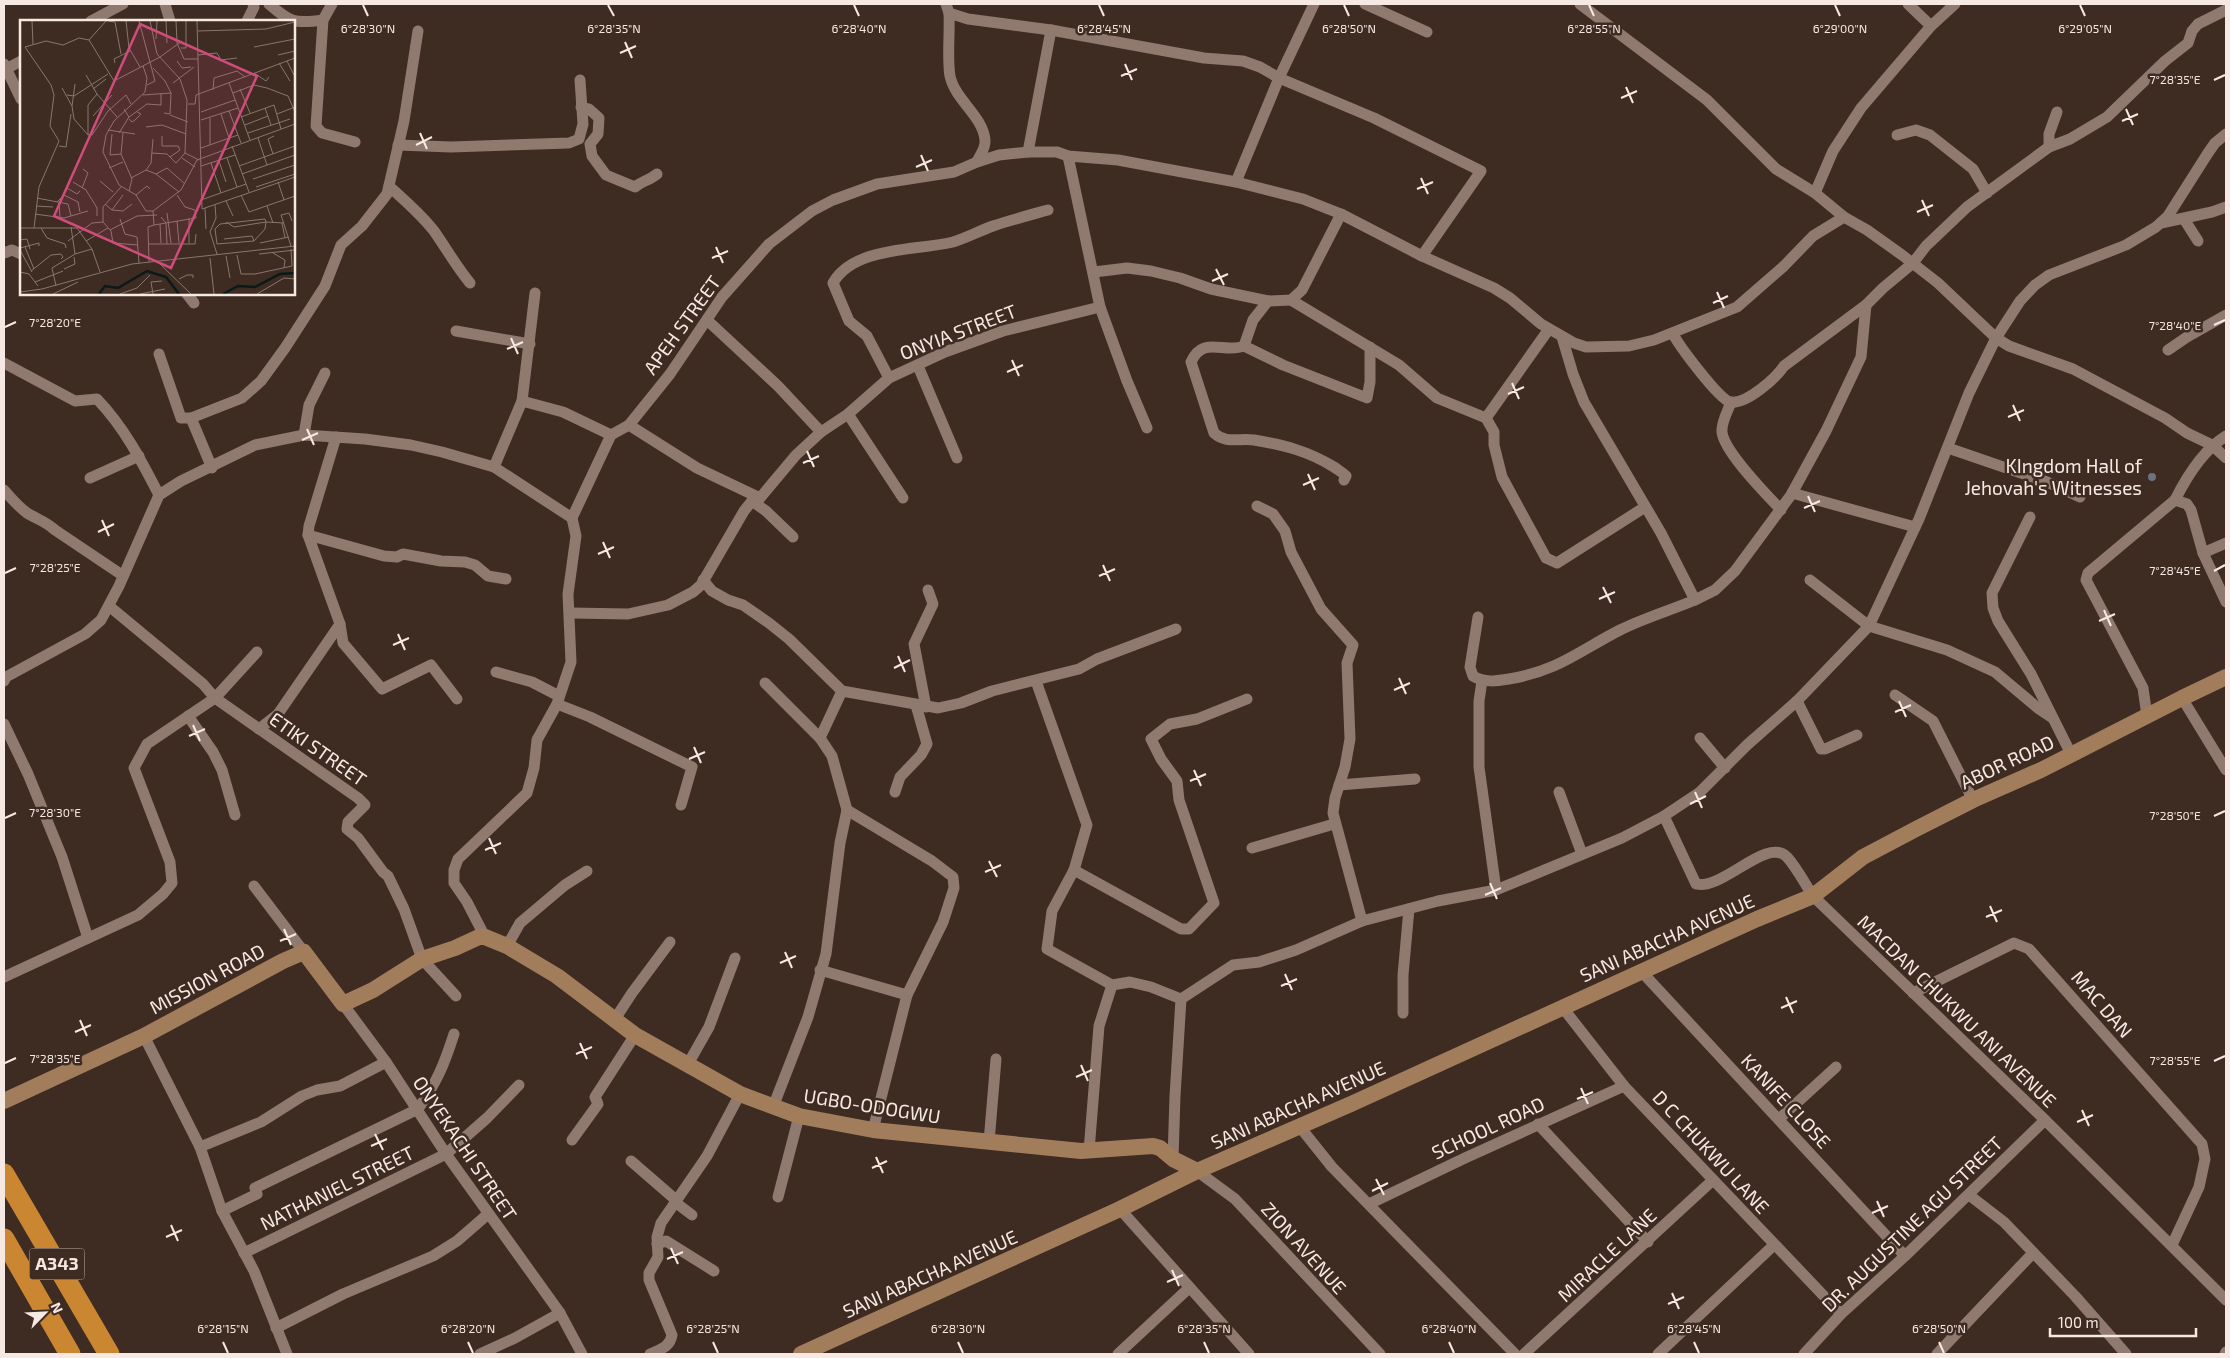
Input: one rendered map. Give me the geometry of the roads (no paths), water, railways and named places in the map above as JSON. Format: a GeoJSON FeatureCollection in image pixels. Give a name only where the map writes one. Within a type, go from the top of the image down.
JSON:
{"type":"FeatureCollection","features":[{"type":"Feature","properties":{"kind":"highway","name":"A343"},"geometry":{"type":"LineString","coordinates":[[4,1174],[109,1354]]}},
{"type":"Feature","properties":{"kind":"highway","name":"A343"},"geometry":{"type":"LineString","coordinates":[[4,1239],[70,1354]]}},
{"type":"Feature","properties":{"kind":"street"},"geometry":{"type":"LineString","coordinates":[[93,20],[123,4]]}},
{"type":"Feature","properties":{"kind":"street"},"geometry":{"type":"LineString","coordinates":[[165,4],[170,20]]}},
{"type":"Feature","properties":{"kind":"street"},"geometry":{"type":"LineString","coordinates":[[247,20],[254,5],[268,4],[290,20]]}},
{"type":"Feature","properties":{"kind":"street"},"geometry":{"type":"LineString","coordinates":[[332,4],[323,20],[316,126],[322,133],[355,142]]}},
{"type":"Feature","properties":{"kind":"street"},"geometry":{"type":"LineString","coordinates":[[1236,182],[1279,78],[1314,4]]}},
{"type":"Feature","properties":{"kind":"street"},"geometry":{"type":"LineString","coordinates":[[1365,4],[1427,32]]}},
{"type":"Feature","properties":{"kind":"street"},"geometry":{"type":"LineString","coordinates":[[1580,4],[1708,100],[1776,169],[1815,193],[1844,217],[1891,245],[1938,283],[1996,338],[2009,346],[2073,369],[2165,418],[2187,434],[2212,445],[2226,458]]}},
{"type":"Feature","properties":{"kind":"street"},"geometry":{"type":"LineString","coordinates":[[1908,4],[1932,26]]}},
{"type":"Feature","properties":{"kind":"street"},"geometry":{"type":"LineString","coordinates":[[1815,193],[1833,151],[1861,108],[1932,26],[1955,4]]}},
{"type":"Feature","properties":{"kind":"street"},"geometry":{"type":"LineString","coordinates":[[977,162],[984,148],[985,141],[982,130],[962,101],[950,75],[948,9],[996,24],[1051,30],[1204,58],[1243,61],[1365,114],[1481,171],[1422,256]]}},
{"type":"Feature","properties":{"kind":"street"},"geometry":{"type":"LineString","coordinates":[[1672,334],[1693,364],[1725,399],[1731,402],[1740,402],[1763,387],[1779,374],[1784,366],[1866,305],[1913,263],[1926,246],[1966,208],[2050,147],[2070,139],[2107,117],[2165,61],[2188,43],[2192,31],[2198,24],[2226,10]]}},
{"type":"Feature","properties":{"kind":"street"},"geometry":{"type":"LineString","coordinates":[[295,22],[323,20]]}},
{"type":"Feature","properties":{"kind":"street"},"geometry":{"type":"LineString","coordinates":[[1028,152],[1051,30]]}},
{"type":"Feature","properties":{"kind":"street"},"geometry":{"type":"LineString","coordinates":[[159,354],[180,417],[184,419],[242,398],[261,381],[286,348],[325,286],[341,245],[362,226],[387,194],[398,145],[418,31]]}},
{"type":"Feature","properties":{"kind":"street"},"geometry":{"type":"LineString","coordinates":[[20,61],[5,66],[20,97]]}},
{"type":"Feature","properties":{"kind":"street"},"geometry":{"type":"LineString","coordinates":[[398,145],[450,147],[569,144],[579,139],[582,124],[580,80]]}},
{"type":"Feature","properties":{"kind":"street"},"geometry":{"type":"LineString","coordinates":[[581,106],[589,109],[599,118],[598,134],[590,144],[592,156],[606,175],[635,187],[643,180],[652,179],[657,174]]}},
{"type":"Feature","properties":{"kind":"street"},"geometry":{"type":"LineString","coordinates":[[2050,147],[2049,134],[2057,112]]}},
{"type":"Feature","properties":{"kind":"street"},"geometry":{"type":"LineString","coordinates":[[1897,135],[1916,130],[1930,135],[1973,169],[1987,193]]}},
{"type":"Feature","properties":{"kind":"street"},"geometry":{"type":"LineString","coordinates":[[2162,223],[2215,143],[2226,134]]}},
{"type":"Feature","properties":{"kind":"street","name":"APEH STREET"},"geometry":{"type":"LineString","coordinates":[[611,435],[629,425],[670,374],[726,292],[769,244],[812,211],[833,200],[865,188],[954,172],[977,162],[1006,154],[1028,152],[1057,152],[1068,156],[1118,160],[1236,182],[1303,199],[1341,214],[1422,256],[1494,288],[1510,298],[1549,329],[1562,337],[1586,347]]}},
{"type":"Feature","properties":{"kind":"street"},"geometry":{"type":"LineString","coordinates":[[1068,156],[1100,307],[1127,381],[1148,428]]}},
{"type":"Feature","properties":{"kind":"street"},"geometry":{"type":"LineString","coordinates":[[389,186],[414,208],[433,230],[450,258],[470,283]]}},
{"type":"Feature","properties":{"kind":"street"},"geometry":{"type":"LineString","coordinates":[[1181,999],[1233,965],[1259,962],[1296,950],[1362,921],[1496,890],[1582,854],[1664,816],[1700,792],[1747,745],[1797,701],[1869,626],[1915,527],[1969,393],[1996,338],[2020,301],[2049,274],[2126,245],[2162,223],[2212,212],[2226,206]]}},
{"type":"Feature","properties":{"kind":"street"},"geometry":{"type":"LineString","coordinates":[[889,378],[867,336],[849,321],[843,310],[833,283],[837,275],[864,259],[881,253],[954,241],[994,226],[1048,210]]}},
{"type":"Feature","properties":{"kind":"street"},"geometry":{"type":"LineString","coordinates":[[1291,300],[1302,290],[1341,214]]}},
{"type":"Feature","properties":{"kind":"street"},"geometry":{"type":"LineString","coordinates":[[1573,374],[1576,356],[1586,347],[1629,346],[1672,334],[1737,307],[1784,266],[1813,236],[1844,217]]}},
{"type":"Feature","properties":{"kind":"street"},"geometry":{"type":"LineString","coordinates":[[2184,219],[2198,242]]}},
{"type":"Feature","properties":{"kind":"street"},"geometry":{"type":"LineString","coordinates":[[4,254],[12,250],[20,254]]}},
{"type":"Feature","properties":{"kind":"street"},"geometry":{"type":"LineString","coordinates":[[1094,272],[1127,268],[1151,271],[1180,278],[1210,289],[1268,301],[1291,300],[1399,365],[1437,398],[1486,418],[1494,432],[1494,445],[1502,477],[1546,558],[1557,563],[1645,507]]}},
{"type":"Feature","properties":{"kind":"street"},"geometry":{"type":"LineString","coordinates":[[494,467],[522,401],[535,293]]}},
{"type":"Feature","properties":{"kind":"street"},"geometry":{"type":"LineString","coordinates":[[1268,301],[1253,320],[1244,346],[1237,349],[1206,347],[1194,355],[1191,362],[1214,433],[1224,439],[1253,440],[1299,449],[1323,460],[1342,472],[1346,476],[1344,480]]}},
{"type":"Feature","properties":{"kind":"street"},"geometry":{"type":"LineString","coordinates":[[1478,616],[1470,667],[1473,676],[1482,681],[1505,680],[1541,673],[1566,662],[1622,629],[1715,590],[1735,571],[1782,510],[1826,431],[1861,357],[1866,305]]}},
{"type":"Feature","properties":{"kind":"street","name":"ONYIA STREET"},"geometry":{"type":"LineString","coordinates":[[571,613],[628,614],[668,605],[693,592],[701,585],[723,551],[729,535],[756,500],[796,455],[821,432],[848,414],[889,378],[945,352],[1003,331],[1100,307]]}},
{"type":"Feature","properties":{"kind":"street"},"geometry":{"type":"LineString","coordinates":[[2168,350],[2224,316]]}},
{"type":"Feature","properties":{"kind":"street"},"geometry":{"type":"LineString","coordinates":[[707,320],[778,386],[821,432]]}},
{"type":"Feature","properties":{"kind":"street"},"geometry":{"type":"LineString","coordinates":[[1486,418],[1549,329]]}},
{"type":"Feature","properties":{"kind":"street"},"geometry":{"type":"LineString","coordinates":[[456,331],[530,344]]}},
{"type":"Feature","properties":{"kind":"street"},"geometry":{"type":"LineString","coordinates":[[1562,337],[1584,402],[1645,507],[1695,600]]}},
{"type":"Feature","properties":{"kind":"street"},"geometry":{"type":"LineString","coordinates":[[1244,346],[1283,365],[1367,398],[1370,382],[1370,347]]}},
{"type":"Feature","properties":{"kind":"street"},"geometry":{"type":"LineString","coordinates":[[4,363],[75,401],[97,399],[115,417],[139,456],[158,495]]}},
{"type":"Feature","properties":{"kind":"street"},"geometry":{"type":"LineString","coordinates":[[918,366],[957,458]]}},
{"type":"Feature","properties":{"kind":"street"},"geometry":{"type":"LineString","coordinates":[[304,435],[309,405],[325,373]]}},
{"type":"Feature","properties":{"kind":"street"},"geometry":{"type":"LineString","coordinates":[[488,938],[454,883],[454,870],[458,859],[526,793],[534,768],[536,740],[558,700],[571,662],[571,613],[568,594],[576,536],[572,518],[611,435],[563,412],[522,401]]}},
{"type":"Feature","properties":{"kind":"street"},"geometry":{"type":"LineString","coordinates":[[1731,402],[1723,422],[1722,431],[1724,437],[1741,465],[1782,510]]}},
{"type":"Feature","properties":{"kind":"street"},"geometry":{"type":"LineString","coordinates":[[848,414],[903,498]]}},
{"type":"Feature","properties":{"kind":"street"},"geometry":{"type":"LineString","coordinates":[[191,418],[212,468]]}},
{"type":"Feature","properties":{"kind":"street"},"geometry":{"type":"LineString","coordinates":[[629,425],[698,468],[708,471],[718,479],[756,500],[794,537]]}},
{"type":"Feature","properties":{"kind":"street"},"geometry":{"type":"LineString","coordinates":[[4,681],[6,678],[85,634],[101,620],[148,521],[158,495],[181,481],[212,468],[255,445],[304,435],[411,445],[494,467],[572,518]]}},
{"type":"Feature","properties":{"kind":"street"},"geometry":{"type":"LineString","coordinates":[[2148,716],[2143,688],[2086,580],[2088,573],[2101,560],[2175,500],[2182,485],[2212,445],[2226,436]]}},
{"type":"Feature","properties":{"kind":"street"},"geometry":{"type":"LineString","coordinates":[[336,437],[309,526],[308,535],[340,624],[343,643],[382,688],[431,665],[457,699]]}},
{"type":"Feature","properties":{"kind":"street"},"geometry":{"type":"LineString","coordinates":[[1948,448],[2047,482],[2080,497]]}},
{"type":"Feature","properties":{"kind":"street"},"geometry":{"type":"LineString","coordinates":[[90,478],[139,456]]}},
{"type":"Feature","properties":{"kind":"street"},"geometry":{"type":"LineString","coordinates":[[4,490],[27,512],[39,520],[48,523],[55,530],[122,574]]}},
{"type":"Feature","properties":{"kind":"street"},"geometry":{"type":"LineString","coordinates":[[1792,493],[1915,527]]}},
{"type":"Feature","properties":{"kind":"street"},"geometry":{"type":"LineString","coordinates":[[2175,500],[2187,504],[2191,510],[2203,553],[2226,602]]}},
{"type":"Feature","properties":{"kind":"street"},"geometry":{"type":"LineString","coordinates":[[1257,506],[1273,514],[1285,531],[1290,552],[1321,609],[1353,646],[1347,663],[1350,740],[1333,813],[1334,824],[1362,921]]}},
{"type":"Feature","properties":{"kind":"street"},"geometry":{"type":"LineString","coordinates":[[2030,518],[1992,592],[1992,608],[2031,674],[2071,754]]}},
{"type":"Feature","properties":{"kind":"street"},"geometry":{"type":"LineString","coordinates":[[308,535],[384,556],[398,557],[403,554],[440,561],[465,562],[475,565],[488,576],[506,579]]}},
{"type":"Feature","properties":{"kind":"street"},"geometry":{"type":"LineString","coordinates":[[2203,553],[2226,543]]}},
{"type":"Feature","properties":{"kind":"street"},"geometry":{"type":"LineString","coordinates":[[704,580],[712,590],[728,600],[743,604],[789,639],[842,691],[938,708],[950,706],[992,691],[1079,669],[1097,659],[1176,629]]}},
{"type":"Feature","properties":{"kind":"street"},"geometry":{"type":"LineString","coordinates":[[1810,580],[1869,626],[1947,650],[1995,672],[2051,717]]}},
{"type":"Feature","properties":{"kind":"street"},"geometry":{"type":"LineString","coordinates":[[895,792],[900,777],[921,755],[927,744],[914,644],[933,604],[928,590]]}},
{"type":"Feature","properties":{"kind":"street","name":"ETIKI STREET"},"geometry":{"type":"LineString","coordinates":[[108,606],[203,684],[215,698],[358,798],[365,805],[348,822],[347,828],[358,838],[388,876],[404,908],[422,959]]}},
{"type":"Feature","properties":{"kind":"street"},"geometry":{"type":"LineString","coordinates":[[259,729],[278,714],[340,624]]}},
{"type":"Feature","properties":{"kind":"street"},"geometry":{"type":"LineString","coordinates":[[4,977],[138,915],[163,894],[172,883],[170,862],[134,768],[147,744],[215,698],[257,652]]}},
{"type":"Feature","properties":{"kind":"street"},"geometry":{"type":"LineString","coordinates":[[496,672],[532,682],[558,700],[692,767],[681,805]]}},
{"type":"Feature","properties":{"kind":"street","name":"ABOR ROAD"},"geometry":{"type":"LineString","coordinates":[[1813,896],[1863,857],[1973,800],[2226,678]]}},
{"type":"Feature","properties":{"kind":"street"},"geometry":{"type":"LineString","coordinates":[[1036,681],[1087,825],[1074,870],[1052,911],[1046,949],[1112,985],[1130,982],[1151,987],[1181,999]]}},
{"type":"Feature","properties":{"kind":"street"},"geometry":{"type":"LineString","coordinates":[[1482,681],[1479,711],[1479,767],[1496,890]]}},
{"type":"Feature","properties":{"kind":"street"},"geometry":{"type":"LineString","coordinates":[[765,683],[820,738],[832,756],[847,810],[840,843],[826,954],[808,1017],[773,1107]]}},
{"type":"Feature","properties":{"kind":"street"},"geometry":{"type":"LineString","coordinates":[[820,738],[842,691]]}},
{"type":"Feature","properties":{"kind":"street"},"geometry":{"type":"LineString","coordinates":[[1895,695],[1933,721],[1973,800]]}},
{"type":"Feature","properties":{"kind":"street"},"geometry":{"type":"LineString","coordinates":[[1074,870],[1124,900],[1181,930],[1189,929],[1214,903],[1179,800],[1177,781],[1161,759],[1151,739],[1170,724],[1197,719],[1247,698]]}},
{"type":"Feature","properties":{"kind":"street"},"geometry":{"type":"LineString","coordinates":[[2182,698],[2226,770]]}},
{"type":"Feature","properties":{"kind":"street"},"geometry":{"type":"LineString","coordinates":[[1797,701],[1821,749],[1857,735]]}},
{"type":"Feature","properties":{"kind":"street"},"geometry":{"type":"LineString","coordinates":[[188,716],[213,752],[222,770],[234,815]]}},
{"type":"Feature","properties":{"kind":"street"},"geometry":{"type":"LineString","coordinates":[[4,724],[28,774],[62,857],[88,938]]}},
{"type":"Feature","properties":{"kind":"street"},"geometry":{"type":"LineString","coordinates":[[1700,738],[1725,768]]}},
{"type":"Feature","properties":{"kind":"street"},"geometry":{"type":"LineString","coordinates":[[1339,785],[1415,779]]}},
{"type":"Feature","properties":{"kind":"street"},"geometry":{"type":"LineString","coordinates":[[1559,792],[1582,854]]}},
{"type":"Feature","properties":{"kind":"street"},"geometry":{"type":"LineString","coordinates":[[847,810],[932,861],[953,877],[954,888],[943,922],[907,995],[873,1130]]}},
{"type":"Feature","properties":{"kind":"street","name":"MACDAN CHUKWU ANI AVENUE"},"geometry":{"type":"LineString","coordinates":[[1664,816],[1696,884],[1701,886],[1773,852],[1786,856],[1813,896],[2172,1245],[2226,1300]]}},
{"type":"Feature","properties":{"kind":"street"},"geometry":{"type":"LineString","coordinates":[[1252,848],[1334,824]]}},
{"type":"Feature","properties":{"kind":"street"},"geometry":{"type":"LineString","coordinates":[[507,946],[520,923],[565,885],[587,871]]}},
{"type":"Feature","properties":{"kind":"street"},"geometry":{"type":"LineString","coordinates":[[254,886],[343,1004],[373,990],[422,959],[480,937],[488,938]]}},
{"type":"Feature","properties":{"kind":"street","name":"SANI ABACHA AVENUE"},"geometry":{"type":"LineString","coordinates":[[801,1354],[1120,1209],[1197,1171],[1300,1127],[1641,971],[1813,896]]}},
{"type":"Feature","properties":{"kind":"street"},"geometry":{"type":"LineString","coordinates":[[1402,1014],[1402,982],[1409,909]]}},
{"type":"Feature","properties":{"kind":"street","name":"UGBO-ODOGWU"},"geometry":{"type":"LineString","coordinates":[[488,938],[507,946],[557,976],[636,1035],[740,1094],[799,1116],[873,1130],[1089,1151],[1153,1146],[1160,1148],[1173,1159],[1197,1171]]}},
{"type":"Feature","properties":{"kind":"street"},"geometry":{"type":"LineString","coordinates":[[615,1019],[670,942]]}},
{"type":"Feature","properties":{"kind":"street","name":"MAC DAN"},"geometry":{"type":"LineString","coordinates":[[1913,993],[2014,943],[2029,949],[2202,1144],[2205,1159],[2199,1187],[2172,1245]]}},
{"type":"Feature","properties":{"kind":"street","name":"MISSION ROAD"},"geometry":{"type":"LineString","coordinates":[[4,1101],[144,1036],[283,961],[304,952]]}},
{"type":"Feature","properties":{"kind":"street"},"geometry":{"type":"LineString","coordinates":[[688,1064],[709,1027],[734,958]]}},
{"type":"Feature","properties":{"kind":"street"},"geometry":{"type":"LineString","coordinates":[[422,959],[456,996]]}},
{"type":"Feature","properties":{"kind":"street"},"geometry":{"type":"LineString","coordinates":[[820,970],[907,995]]}},
{"type":"Feature","properties":{"kind":"street","name":"KANIFE CLOSE"},"geometry":{"type":"LineString","coordinates":[[1641,971],[1905,1256]]}},
{"type":"Feature","properties":{"kind":"street"},"geometry":{"type":"LineString","coordinates":[[1089,1151],[1099,1026],[1112,985]]}},
{"type":"Feature","properties":{"kind":"street"},"geometry":{"type":"LineString","coordinates":[[1173,1159],[1181,999]]}},
{"type":"Feature","properties":{"kind":"street","name":"ONYEKACHI STREET"},"geometry":{"type":"LineString","coordinates":[[343,1004],[386,1062],[416,1110],[488,1214],[560,1313],[582,1354]]}},
{"type":"Feature","properties":{"kind":"street","name":"D C CHUKWU LANE"},"geometry":{"type":"LineString","coordinates":[[1563,1008],[1624,1086],[1841,1314]]}},
{"type":"Feature","properties":{"kind":"street"},"geometry":{"type":"LineString","coordinates":[[222,1211],[257,1194],[255,1188],[416,1110],[435,1086],[454,1034]]}},
{"type":"Feature","properties":{"kind":"street"},"geometry":{"type":"LineString","coordinates":[[572,1140],[598,1104],[595,1097],[636,1035]]}},
{"type":"Feature","properties":{"kind":"street"},"geometry":{"type":"LineString","coordinates":[[144,1036],[200,1147],[222,1211],[254,1271],[288,1354]]}},
{"type":"Feature","properties":{"kind":"street"},"geometry":{"type":"LineString","coordinates":[[989,1142],[996,1059]]}},
{"type":"Feature","properties":{"kind":"street"},"geometry":{"type":"LineString","coordinates":[[200,1147],[262,1122],[302,1096],[317,1090],[340,1086],[386,1062]]}},
{"type":"Feature","properties":{"kind":"street"},"geometry":{"type":"LineString","coordinates":[[1779,1119],[1836,1067]]}},
{"type":"Feature","properties":{"kind":"street","name":"NATHANIEL STREET"},"geometry":{"type":"LineString","coordinates":[[244,1253],[446,1154],[470,1134],[519,1085]]}},
{"type":"Feature","properties":{"kind":"street","name":"SCHOOL ROAD"},"geometry":{"type":"LineString","coordinates":[[1369,1204],[1538,1124],[1624,1086]]}},
{"type":"Feature","properties":{"kind":"street"},"geometry":{"type":"LineString","coordinates":[[650,1354],[671,1342],[672,1334],[650,1280],[649,1273],[658,1257],[657,1244],[662,1223],[707,1156],[740,1094]]}},
{"type":"Feature","properties":{"kind":"street"},"geometry":{"type":"LineString","coordinates":[[778,1197],[799,1116]]}},
{"type":"Feature","properties":{"kind":"street","name":"DR. AUGUSTINE AGU STREET"},"geometry":{"type":"LineString","coordinates":[[1804,1354],[1841,1314],[1969,1195],[2044,1120]]}},
{"type":"Feature","properties":{"kind":"street"},"geometry":{"type":"LineString","coordinates":[[1538,1124],[1648,1242]]}},
{"type":"Feature","properties":{"kind":"street"},"geometry":{"type":"LineString","coordinates":[[1300,1127],[1332,1167],[1515,1354]]}},
{"type":"Feature","properties":{"kind":"street"},"geometry":{"type":"LineString","coordinates":[[631,1161],[692,1215]]}},
{"type":"Feature","properties":{"kind":"street","name":"ZION AVENUE"},"geometry":{"type":"LineString","coordinates":[[1197,1171],[1241,1204],[1380,1354]]}},
{"type":"Feature","properties":{"kind":"street","name":"MIRACLE LANE"},"geometry":{"type":"LineString","coordinates":[[1524,1354],[1648,1242],[1713,1180]]}},
{"type":"Feature","properties":{"kind":"street"},"geometry":{"type":"LineString","coordinates":[[1969,1195],[2004,1222],[2081,1302],[2126,1354]]}},
{"type":"Feature","properties":{"kind":"street"},"geometry":{"type":"LineString","coordinates":[[1120,1209],[1249,1354]]}},
{"type":"Feature","properties":{"kind":"street"},"geometry":{"type":"LineString","coordinates":[[276,1328],[343,1294],[433,1256],[457,1241],[488,1214]]}},
{"type":"Feature","properties":{"kind":"street"},"geometry":{"type":"LineString","coordinates":[[657,1244],[666,1242],[714,1271]]}},
{"type":"Feature","properties":{"kind":"street"},"geometry":{"type":"LineString","coordinates":[[1658,1354],[1774,1245]]}},
{"type":"Feature","properties":{"kind":"street"},"geometry":{"type":"LineString","coordinates":[[1937,1354],[2033,1252]]}},
{"type":"Feature","properties":{"kind":"street"},"geometry":{"type":"LineString","coordinates":[[1118,1354],[1189,1288]]}},
{"type":"Feature","properties":{"kind":"street"},"geometry":{"type":"LineString","coordinates":[[480,1354],[522,1335],[560,1313]]}},
{"type":"Feature","properties":{"kind":"place","name":"KIngdom Hall of Jehovah's Witnesses"},"geometry":{"type":"Point","coordinates":[2152,477]}}]}
